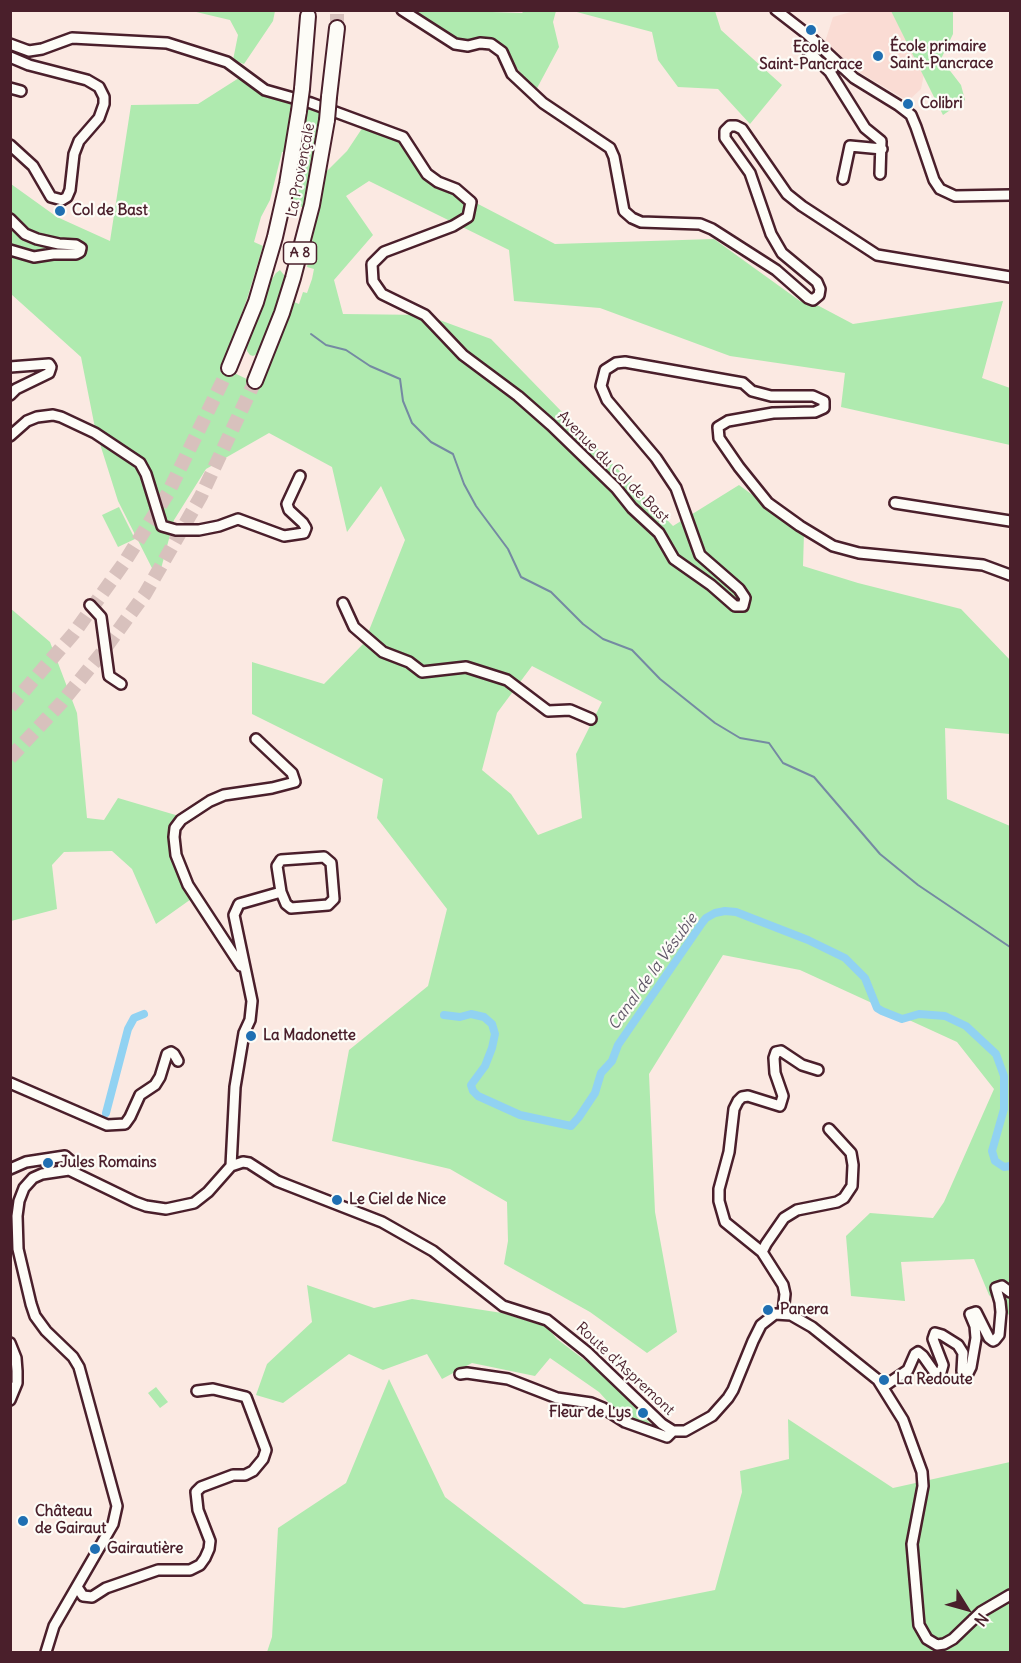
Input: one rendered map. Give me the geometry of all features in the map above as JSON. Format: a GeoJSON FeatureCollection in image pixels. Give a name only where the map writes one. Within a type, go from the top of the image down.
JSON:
{"type":"FeatureCollection","features":[{"type":"Feature","properties":{"kind":"highway","name":"La Provençale"},"geometry":{"type":"LineString","coordinates":[[229,368],[256,302],[287,184],[302,89],[308,16]]}},
{"type":"Feature","properties":{"kind":"highway","name":"La Provençale"},"geometry":{"type":"LineString","coordinates":[[255,381],[282,313],[312,205],[327,120],[337,28]]}},
{"type":"Feature","properties":{"kind":"street"},"geometry":{"type":"LineString","coordinates":[[402,10],[455,44],[468,46],[480,43],[491,44],[502,52],[512,74],[543,103],[610,148],[614,157],[624,211],[632,218],[642,222],[700,224],[712,229],[776,270],[808,298],[813,300],[819,295],[820,289],[817,282],[782,253],[771,234],[750,174],[724,138],[725,131],[730,126],[742,129],[788,194],[802,206],[877,255],[1011,277]]}},
{"type":"Feature","properties":{"kind":"street"},"geometry":{"type":"LineString","coordinates":[[776,10],[807,34],[854,78],[911,115],[934,180],[940,189],[955,196],[1011,195]]}},
{"type":"Feature","properties":{"kind":"street","name":"Avenue du Col de Bast"},"geometry":{"type":"LineString","coordinates":[[10,44],[29,51],[42,49],[72,38],[167,43],[226,62],[265,90],[311,103],[403,137],[427,174],[438,182],[456,189],[471,202],[468,217],[453,226],[384,252],[372,264],[373,281],[382,294],[425,315],[463,355],[518,396],[551,425],[659,533],[674,559],[711,585],[735,606],[743,606],[746,598],[700,555],[676,488],[656,458],[604,393],[601,386],[605,370],[616,363],[625,362],[743,383],[752,391],[771,396],[813,396],[824,401],[824,408],[815,412],[773,413],[728,421],[718,428],[719,438],[768,503],[833,546],[859,553],[983,565],[1011,574]]}},
{"type":"Feature","properties":{"kind":"street"},"geometry":{"type":"LineString","coordinates":[[805,48],[830,72],[865,128],[881,141],[880,174]]}},
{"type":"Feature","properties":{"kind":"street"},"geometry":{"type":"LineString","coordinates":[[10,57],[29,65],[87,80],[99,87],[104,97],[100,115],[82,135],[76,148],[69,194],[62,200],[54,199],[48,193],[33,166],[10,145]]}},
{"type":"Feature","properties":{"kind":"street"},"geometry":{"type":"LineString","coordinates":[[10,88],[21,92]]}},
{"type":"Feature","properties":{"kind":"street"},"geometry":{"type":"LineString","coordinates":[[843,179],[852,144],[882,149]]}},
{"type":"Feature","properties":{"kind":"street"},"geometry":{"type":"LineString","coordinates":[[10,219],[25,234],[81,248],[76,254],[34,257],[10,250]]}},
{"type":"Feature","properties":{"kind":"street"},"geometry":{"type":"LineString","coordinates":[[10,367],[49,364],[51,368],[49,373],[16,389],[10,395]]}},
{"type":"Feature","properties":{"kind":"street"},"geometry":{"type":"LineString","coordinates":[[10,436],[27,420],[53,416],[61,417],[95,433],[140,463],[146,474],[162,526],[176,531],[199,530],[238,519],[284,536],[304,533],[306,528],[289,510],[287,504],[300,476]]}},
{"type":"Feature","properties":{"kind":"street"},"geometry":{"type":"LineString","coordinates":[[895,503],[1011,521]]}},
{"type":"Feature","properties":{"kind":"street"},"geometry":{"type":"LineString","coordinates":[[343,603],[354,627],[383,652],[409,662],[422,672],[466,667],[507,680],[548,711],[570,710],[591,719]]}},
{"type":"Feature","properties":{"kind":"street"},"geometry":{"type":"LineString","coordinates":[[90,604],[101,617],[110,676],[121,684]]}},
{"type":"Feature","properties":{"kind":"street"},"geometry":{"type":"LineString","coordinates":[[246,974],[188,885],[176,855],[174,837],[175,828],[181,820],[210,801],[224,795],[262,790],[295,782],[292,773],[256,739]]}},
{"type":"Feature","properties":{"kind":"street"},"geometry":{"type":"LineString","coordinates":[[324,857],[331,862],[334,899],[328,905],[291,908],[286,904],[281,892],[277,866],[281,860],[324,857]]}},
{"type":"Feature","properties":{"kind":"street"},"geometry":{"type":"LineString","coordinates":[[46,1653],[54,1626],[113,1524],[117,1506],[79,1367],[40,1324],[31,1304],[18,1249],[19,1201],[24,1188],[33,1178],[52,1171],[69,1170],[135,1202],[166,1209],[184,1206],[201,1198],[231,1166],[234,1087],[244,1033],[250,1020],[252,1000],[234,915],[238,904],[281,892]]}},
{"type":"Feature","properties":{"kind":"street"},"geometry":{"type":"LineString","coordinates":[[818,1070],[802,1065],[781,1051],[776,1052],[775,1073],[783,1096],[780,1106],[748,1096],[738,1101],[734,1109],[729,1152],[720,1182],[719,1201],[725,1222],[762,1252],[783,1285],[785,1294],[783,1313],[812,1327],[870,1373],[883,1387],[903,1420],[922,1472],[923,1486],[912,1544],[921,1632],[933,1643],[944,1644],[953,1639],[981,1612],[1011,1595]]}},
{"type":"Feature","properties":{"kind":"street"},"geometry":{"type":"LineString","coordinates":[[10,1083],[108,1125],[125,1124],[140,1095],[155,1085],[160,1077],[164,1070],[166,1054],[171,1052],[177,1061]]}},
{"type":"Feature","properties":{"kind":"street"},"geometry":{"type":"LineString","coordinates":[[762,1252],[784,1218],[797,1210],[837,1202],[844,1198],[852,1185],[851,1153],[830,1129]]}},
{"type":"Feature","properties":{"kind":"street"},"geometry":{"type":"LineString","coordinates":[[10,1169],[26,1162],[65,1156],[72,1162],[69,1170]]}},
{"type":"Feature","properties":{"kind":"street","name":"Route d'Aspremont"},"geometry":{"type":"LineString","coordinates":[[231,1166],[243,1162],[249,1163],[277,1181],[382,1222],[424,1245],[503,1306],[510,1310],[538,1316],[555,1325],[607,1369],[662,1424],[672,1431],[685,1431],[692,1428],[712,1416],[722,1406],[739,1380],[761,1325],[775,1314],[783,1313]]}},
{"type":"Feature","properties":{"kind":"street"},"geometry":{"type":"LineString","coordinates":[[883,1387],[908,1370],[918,1352],[935,1373],[941,1372],[943,1365],[933,1339],[935,1333],[958,1345],[963,1353],[962,1371],[968,1373],[976,1338],[975,1326],[970,1314],[974,1311],[978,1314],[989,1338],[995,1340],[999,1335],[1000,1312],[996,1288],[1002,1286],[1011,1292]]}},
{"type":"Feature","properties":{"kind":"street"},"geometry":{"type":"LineString","coordinates":[[10,1343],[16,1358],[17,1383],[10,1400]]}},
{"type":"Feature","properties":{"kind":"street"},"geometry":{"type":"LineString","coordinates":[[460,1374],[468,1373],[507,1379],[558,1398],[591,1403],[625,1422],[667,1437],[672,1431]]}},
{"type":"Feature","properties":{"kind":"street"},"geometry":{"type":"LineString","coordinates":[[77,1587],[84,1596],[92,1597],[106,1588],[158,1570],[190,1570],[200,1565],[206,1558],[210,1549],[210,1541],[198,1510],[196,1492],[201,1487],[233,1475],[245,1475],[253,1471],[263,1459],[266,1450],[246,1397],[213,1389],[197,1391]]}},
{"type":"Feature","properties":{"kind":"shaded area","name":"École primaire Saint-Pancrace"},"geometry":{"type":"Polygon","coordinates":[[[854,11],[891,11],[924,74],[921,89],[908,101],[857,71],[825,42],[833,17],[854,11]]]}},
{"type":"Feature","properties":{"kind":"green space"},"geometry":{"type":"Polygon","coordinates":[[[275,10],[273,21],[244,64],[233,60],[238,35],[230,20],[192,11],[275,10]]]}},
{"type":"Feature","properties":{"kind":"green space"},"geometry":{"type":"Polygon","coordinates":[[[488,10],[522,13],[524,11],[556,11],[553,22],[559,47],[535,92],[503,46],[484,39],[463,42],[413,11],[488,10]]]}},
{"type":"Feature","properties":{"kind":"green space"},"geometry":{"type":"Polygon","coordinates":[[[573,11],[715,11],[721,30],[782,85],[750,124],[718,89],[678,87],[658,60],[652,32],[573,11]]]}},
{"type":"Feature","properties":{"kind":"green space"},"geometry":{"type":"Polygon","coordinates":[[[891,11],[953,11],[953,34],[941,59],[961,85],[965,100],[943,115],[891,11]]]}},
{"type":"Feature","properties":{"kind":"green space"},"geometry":{"type":"Polygon","coordinates":[[[242,76],[265,95],[294,102],[286,152],[282,152],[270,200],[261,217],[254,242],[263,246],[247,299],[222,367],[261,386],[294,302],[299,304],[303,292],[307,293],[312,279],[314,269],[307,267],[326,172],[347,151],[363,127],[400,140],[430,179],[555,244],[714,239],[800,301],[819,306],[853,324],[1003,301],[982,378],[1010,388],[1010,445],[841,407],[845,373],[730,356],[600,308],[514,301],[509,250],[369,181],[346,196],[373,235],[334,280],[343,314],[426,315],[491,339],[673,526],[739,485],[804,533],[803,566],[858,583],[961,609],[1010,660],[1010,734],[945,728],[947,799],[1010,826],[1010,1316],[989,1295],[974,1259],[901,1262],[905,1301],[851,1296],[846,1236],[870,1213],[933,1218],[944,1202],[994,1089],[957,1042],[800,970],[723,955],[649,1074],[655,1212],[677,1332],[647,1353],[590,1312],[504,1264],[508,1241],[507,1202],[450,1169],[332,1141],[349,1050],[428,986],[447,909],[377,818],[383,779],[252,714],[252,662],[324,684],[364,643],[405,540],[381,486],[347,532],[332,467],[269,433],[206,469],[174,520],[158,580],[118,501],[95,428],[81,357],[11,294],[11,184],[57,217],[110,241],[131,105],[198,104],[242,76]],[[532,666],[497,713],[482,770],[511,794],[538,835],[582,818],[576,754],[602,702],[532,666]]]}},
{"type":"Feature","properties":{"kind":"green space"},"geometry":{"type":"Polygon","coordinates":[[[306,107],[321,112],[316,151],[303,207],[292,206],[306,107]]]}},
{"type":"Feature","properties":{"kind":"green space"},"geometry":{"type":"Polygon","coordinates":[[[280,270],[285,281],[261,352],[250,355],[247,346],[270,282],[280,270]]]}},
{"type":"Feature","properties":{"kind":"green space"},"geometry":{"type":"Polygon","coordinates":[[[119,507],[135,539],[118,547],[102,515],[119,507]]]}},
{"type":"Feature","properties":{"kind":"green space"},"geometry":{"type":"Polygon","coordinates":[[[10,608],[50,642],[77,713],[87,818],[104,820],[118,798],[179,816],[171,859],[194,897],[156,924],[132,869],[112,851],[64,852],[52,865],[57,909],[11,921],[10,608]]]}},
{"type":"Feature","properties":{"kind":"green space"},"geometry":{"type":"Polygon","coordinates":[[[307,1285],[374,1308],[412,1299],[502,1313],[547,1327],[557,1339],[599,1371],[653,1426],[620,1415],[599,1392],[550,1358],[535,1376],[472,1363],[442,1379],[427,1354],[383,1370],[349,1354],[283,1403],[256,1395],[267,1364],[312,1322],[307,1285]]]}},
{"type":"Feature","properties":{"kind":"green space"},"geometry":{"type":"Polygon","coordinates":[[[389,1379],[445,1497],[584,1604],[624,1608],[715,1590],[742,1492],[740,1471],[789,1459],[788,1419],[893,1488],[1010,1462],[1010,1652],[267,1652],[272,1637],[278,1528],[346,1483],[389,1379]]]}},
{"type":"Feature","properties":{"kind":"green space"},"geometry":{"type":"Polygon","coordinates":[[[156,1387],[168,1402],[160,1408],[148,1393],[156,1387]]]}},
{"type":"Feature","properties":{"kind":"waterway"},"geometry":{"type":"LineString","coordinates":[[311,334],[326,345],[346,350],[370,366],[400,379],[403,401],[412,423],[431,442],[453,454],[464,484],[476,506],[508,549],[521,577],[551,592],[583,624],[603,639],[632,650],[660,679],[715,723],[740,738],[769,743],[783,763],[814,777],[880,854],[918,885],[1010,947]]}},
{"type":"Feature","properties":{"kind":"waterway","name":"Canal de la Vésubie"},"geometry":{"type":"LineString","coordinates":[[444,1015],[460,1017],[471,1014],[484,1017],[492,1024],[495,1034],[492,1048],[485,1066],[471,1085],[478,1096],[520,1115],[571,1126],[595,1093],[601,1073],[612,1061],[618,1045],[702,923],[715,913],[736,912],[808,940],[845,958],[865,978],[877,1008],[882,1011],[902,1019],[919,1014],[945,1016],[966,1026],[996,1054],[1004,1076],[1004,1109],[992,1151],[995,1161],[1004,1167],[1010,1166]]}},
{"type":"Feature","properties":{"kind":"waterway","name":"Canal de la Vésubie"},"geometry":{"type":"LineString","coordinates":[[106,1113],[128,1029],[134,1018],[144,1014]]}},
{"type":"Feature","properties":{"kind":"tunnel"},"geometry":{"type":"LineString","coordinates":[[337,10],[337,28]]}},
{"type":"Feature","properties":{"kind":"tunnel"},"geometry":{"type":"LineString","coordinates":[[10,707],[74,633],[124,563],[168,493],[229,368]]}},
{"type":"Feature","properties":{"kind":"tunnel"},"geometry":{"type":"LineString","coordinates":[[10,758],[62,702],[145,594],[201,496],[255,381]]}},
{"type":"Feature","properties":{"kind":"place","name":"Ecole Saint-Pancrace"},"geometry":{"type":"Point","coordinates":[811,30]}},
{"type":"Feature","properties":{"kind":"place","name":"École primaire Saint-Pancrace"},"geometry":{"type":"Point","coordinates":[878,56]}},
{"type":"Feature","properties":{"kind":"place","name":"Colibri"},"geometry":{"type":"Point","coordinates":[908,104]}},
{"type":"Feature","properties":{"kind":"place","name":"Col de Bast"},"geometry":{"type":"Point","coordinates":[60,211]}},
{"type":"Feature","properties":{"kind":"place","name":"La Madonette"},"geometry":{"type":"Point","coordinates":[251,1036]}},
{"type":"Feature","properties":{"kind":"place","name":"Jules Romains"},"geometry":{"type":"Point","coordinates":[48,1163]}},
{"type":"Feature","properties":{"kind":"place","name":"Le Ciel de Nice"},"geometry":{"type":"Point","coordinates":[337,1200]}},
{"type":"Feature","properties":{"kind":"place","name":"Panera"},"geometry":{"type":"Point","coordinates":[768,1310]}},
{"type":"Feature","properties":{"kind":"place","name":"La Redoute"},"geometry":{"type":"Point","coordinates":[884,1380]}},
{"type":"Feature","properties":{"kind":"place","name":"Fleur de Lys"},"geometry":{"type":"Point","coordinates":[643,1413]}},
{"type":"Feature","properties":{"kind":"place","name":"Château de Gairaut"},"geometry":{"type":"Point","coordinates":[23,1521]}},
{"type":"Feature","properties":{"kind":"place","name":"Gairautière"},"geometry":{"type":"Point","coordinates":[95,1549]}}]}
